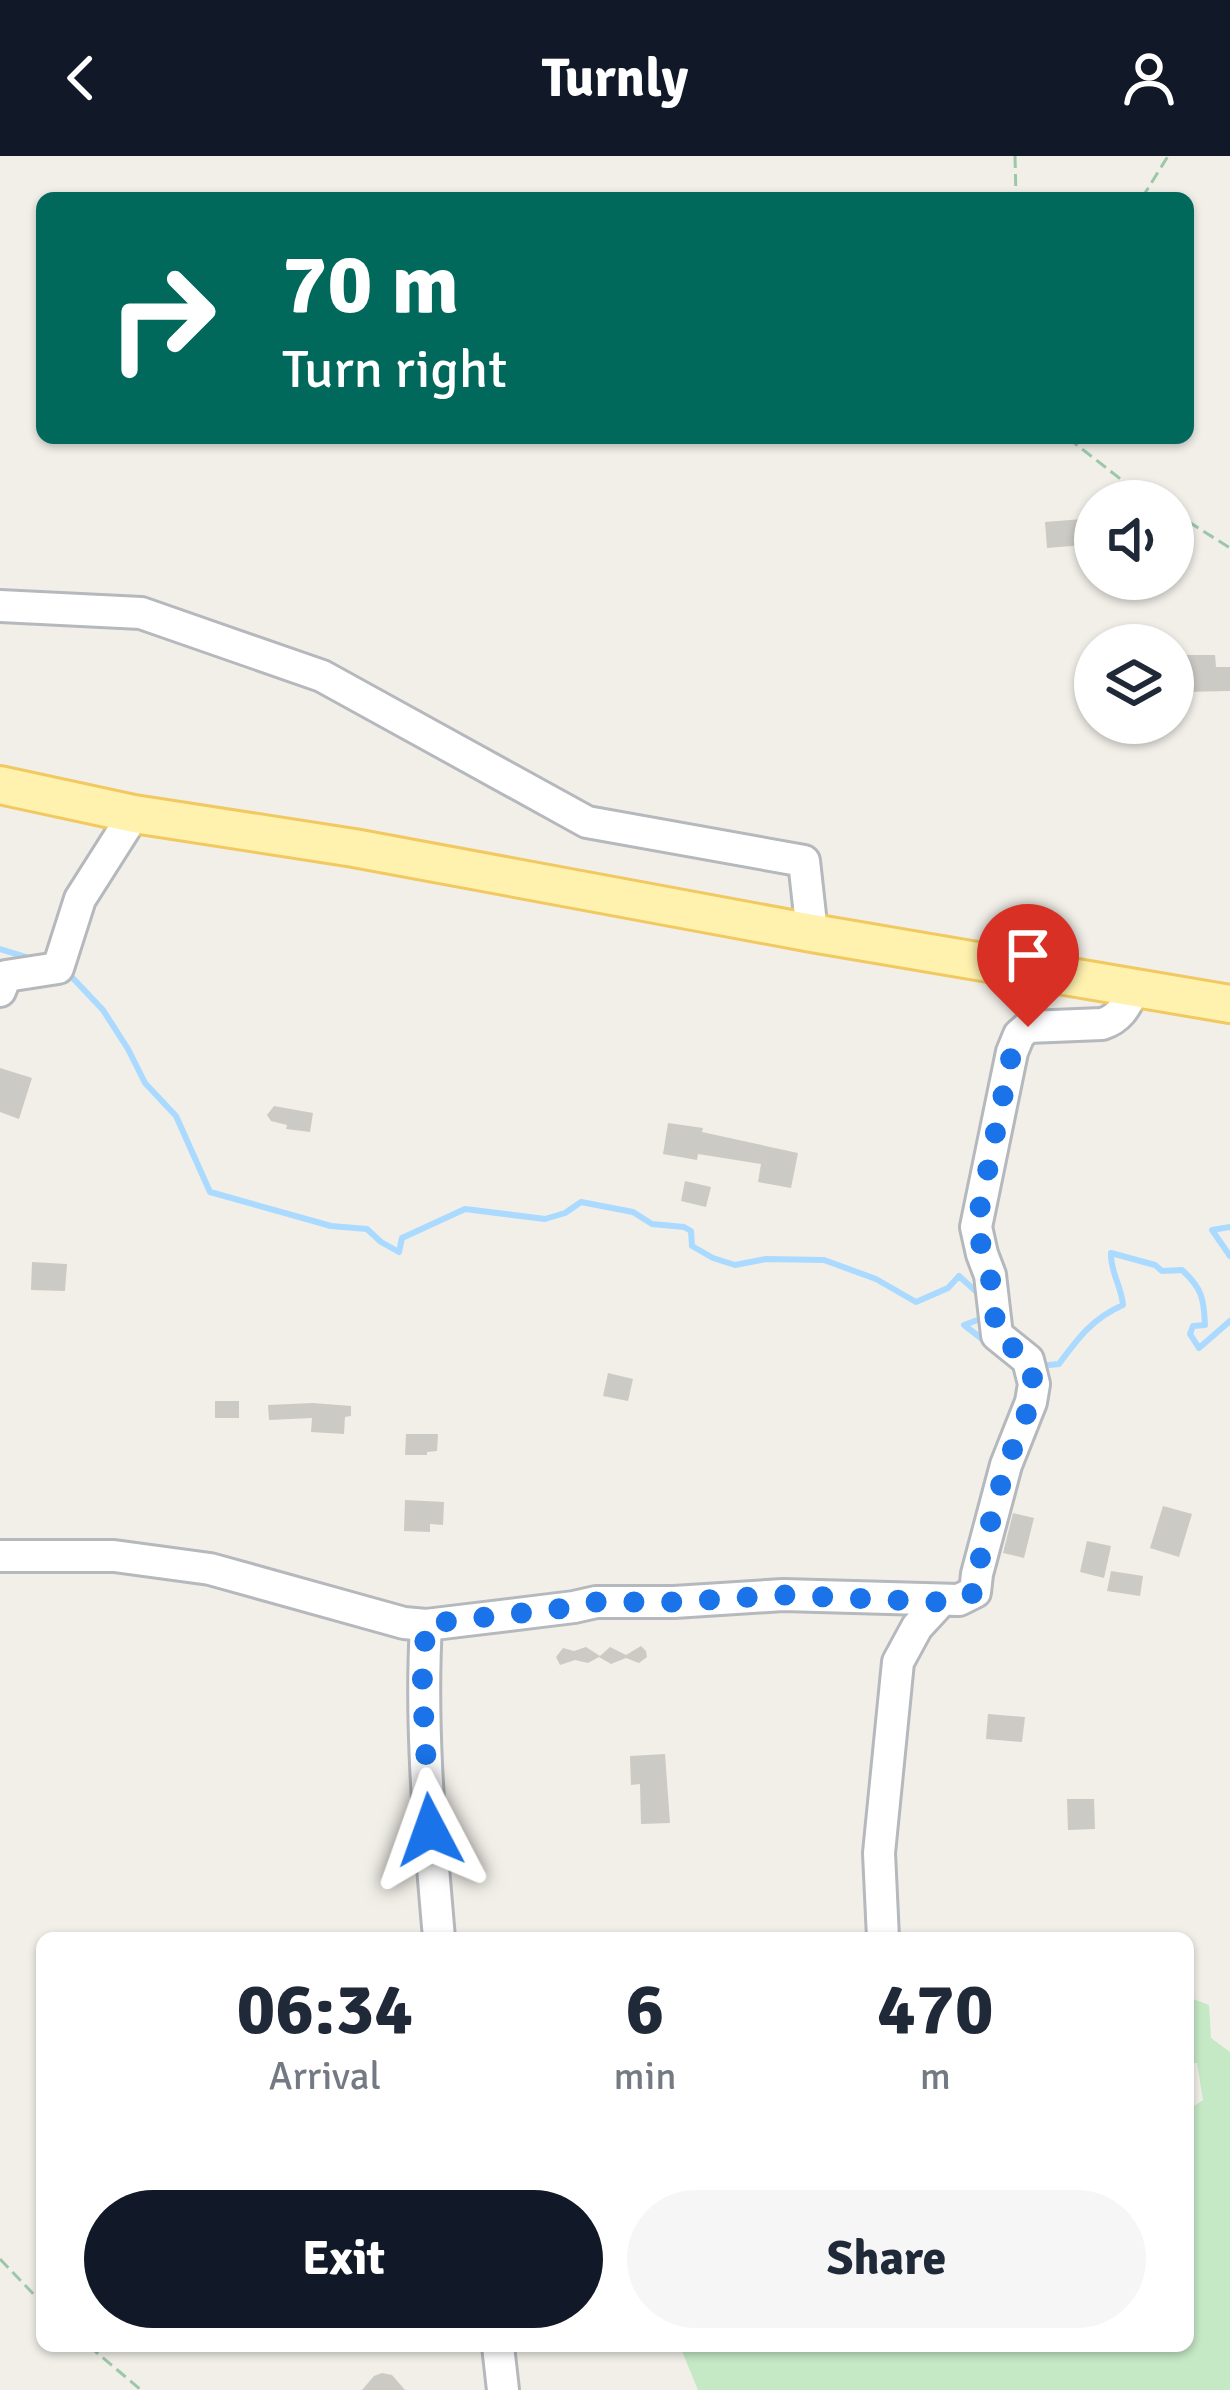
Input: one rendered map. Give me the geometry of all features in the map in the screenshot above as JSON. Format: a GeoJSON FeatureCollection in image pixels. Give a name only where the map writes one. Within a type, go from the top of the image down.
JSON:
{"type":"FeatureCollection","features":[{"type":"Feature","properties":{"kind":"main road"},"geometry":{"type":"LineString","coordinates":[[0,784],[134,814],[354,848],[1230,1004]]}},
{"type":"Feature","properties":{"kind":"street"},"geometry":{"type":"LineString","coordinates":[[0,606],[141,613],[322,676],[587,822],[804,861],[812,933]]}},
{"type":"Feature","properties":{"kind":"street"},"geometry":{"type":"LineString","coordinates":[[0,991],[6,976],[58,968],[80,899],[134,814]]}},
{"type":"Feature","properties":{"kind":"street"},"geometry":{"type":"LineString","coordinates":[[0,1556],[114,1556],[210,1569],[404,1624],[596,1602],[783,1595],[940,1602],[975,1592],[1006,1466],[1034,1384],[1028,1360],[997,1335],[990,1275],[976,1227],[1012,1052],[1028,1027],[1113,1020],[1135,988]]}},
{"type":"Feature","properties":{"kind":"street"},"geometry":{"type":"LineString","coordinates":[[883,1932],[879,1853],[898,1662],[917,1627],[940,1602]]}},
{"type":"Feature","properties":{"kind":"street"},"geometry":{"type":"LineString","coordinates":[[426,1624],[422,1685],[438,1932]]}},
{"type":"Feature","properties":{"kind":"street"},"geometry":{"type":"LineString","coordinates":[[499,2352],[502,2390]]}},
{"type":"Feature","properties":{"kind":"path"},"geometry":{"type":"LineString","coordinates":[[1015,156],[1016,192]]}},
{"type":"Feature","properties":{"kind":"path"},"geometry":{"type":"LineString","coordinates":[[1146,192],[1168,156]]}},
{"type":"Feature","properties":{"kind":"path"},"geometry":{"type":"LineString","coordinates":[[1076,444],[1122,480]]}},
{"type":"Feature","properties":{"kind":"path"},"geometry":{"type":"LineString","coordinates":[[1194,525],[1230,548]]}},
{"type":"Feature","properties":{"kind":"path"},"geometry":{"type":"LineString","coordinates":[[0,2259],[36,2297]]}},
{"type":"Feature","properties":{"kind":"path"},"geometry":{"type":"LineString","coordinates":[[96,2352],[141,2390]]}},
{"type":"Feature","properties":{"kind":"green space"},"geometry":{"type":"Polygon","coordinates":[[[1194,1999],[1209,2005],[1211,2038],[1230,2052],[1230,2390],[698,2390],[682,2352],[1194,2352],[1194,2106],[1203,2100],[1194,1999]]]}},
{"type":"Feature","properties":{"kind":"building"},"geometry":{"type":"Polygon","coordinates":[[[1074,520],[1074,546],[1047,548],[1045,522],[1074,520]]]}},
{"type":"Feature","properties":{"kind":"building"},"geometry":{"type":"Polygon","coordinates":[[[1194,655],[1215,655],[1216,667],[1230,667],[1230,691],[1194,692],[1194,655]]]}},
{"type":"Feature","properties":{"kind":"building"},"geometry":{"type":"Polygon","coordinates":[[[0,1068],[32,1078],[19,1119],[0,1112],[0,1068]]]}},
{"type":"Feature","properties":{"kind":"building"},"geometry":{"type":"Polygon","coordinates":[[[274,1106],[313,1113],[310,1132],[286,1129],[287,1125],[271,1121],[267,1115],[274,1106]]]}},
{"type":"Feature","properties":{"kind":"building"},"geometry":{"type":"Polygon","coordinates":[[[668,1123],[798,1153],[791,1188],[758,1182],[761,1164],[663,1154],[668,1123]]]}},
{"type":"Feature","properties":{"kind":"building"},"geometry":{"type":"Polygon","coordinates":[[[685,1181],[711,1187],[706,1207],[681,1201],[685,1181]]]}},
{"type":"Feature","properties":{"kind":"building"},"geometry":{"type":"Polygon","coordinates":[[[32,1262],[67,1264],[65,1291],[31,1290],[32,1262]]]}},
{"type":"Feature","properties":{"kind":"building"},"geometry":{"type":"Polygon","coordinates":[[[608,1373],[633,1379],[628,1401],[603,1396],[608,1373]]]}},
{"type":"Feature","properties":{"kind":"building"},"geometry":{"type":"Polygon","coordinates":[[[215,1401],[239,1401],[239,1418],[215,1418],[215,1401]]]}},
{"type":"Feature","properties":{"kind":"building"},"geometry":{"type":"Polygon","coordinates":[[[268,1405],[351,1406],[344,1434],[311,1432],[312,1418],[269,1420],[268,1405]]]}},
{"type":"Feature","properties":{"kind":"building"},"geometry":{"type":"Polygon","coordinates":[[[406,1434],[438,1434],[437,1451],[405,1455],[406,1434]]]}},
{"type":"Feature","properties":{"kind":"building"},"geometry":{"type":"Polygon","coordinates":[[[405,1500],[444,1502],[443,1525],[430,1524],[430,1532],[404,1531],[405,1500]]]}},
{"type":"Feature","properties":{"kind":"building"},"geometry":{"type":"Polygon","coordinates":[[[1163,1506],[1192,1514],[1179,1557],[1150,1548],[1163,1506]]]}},
{"type":"Feature","properties":{"kind":"building"},"geometry":{"type":"Polygon","coordinates":[[[1013,1513],[1034,1518],[1024,1558],[1003,1553],[1013,1513]]]}},
{"type":"Feature","properties":{"kind":"building"},"geometry":{"type":"Polygon","coordinates":[[[1087,1541],[1111,1546],[1104,1578],[1080,1572],[1087,1541]]]}},
{"type":"Feature","properties":{"kind":"building"},"geometry":{"type":"Polygon","coordinates":[[[1111,1571],[1143,1576],[1140,1596],[1107,1591],[1111,1571]]]}},
{"type":"Feature","properties":{"kind":"building"},"geometry":{"type":"Polygon","coordinates":[[[641,1646],[647,1657],[639,1663],[626,1658],[611,1664],[599,1657],[588,1663],[575,1660],[560,1665],[556,1657],[563,1648],[586,1647],[600,1656],[610,1647],[626,1655],[641,1646]]]}},
{"type":"Feature","properties":{"kind":"building"},"geometry":{"type":"Polygon","coordinates":[[[988,1714],[1025,1717],[1022,1742],[986,1739],[988,1714]]]}},
{"type":"Feature","properties":{"kind":"building"},"geometry":{"type":"Polygon","coordinates":[[[665,1754],[670,1823],[641,1824],[640,1784],[631,1785],[630,1756],[665,1754]]]}},
{"type":"Feature","properties":{"kind":"building"},"geometry":{"type":"Polygon","coordinates":[[[1067,1799],[1094,1799],[1095,1829],[1068,1830],[1067,1799]]]}},
{"type":"Feature","properties":{"kind":"building"},"geometry":{"type":"Polygon","coordinates":[[[382,2373],[392,2375],[405,2390],[362,2390],[382,2373]]]}},
{"type":"Feature","properties":{"kind":"waterway"},"geometry":{"type":"LineString","coordinates":[[0,949],[33,959]]}},
{"type":"Feature","properties":{"kind":"waterway"},"geometry":{"type":"LineString","coordinates":[[68,973],[103,1010],[145,1083],[176,1116],[210,1192],[331,1226],[367,1229],[399,1252],[402,1238],[465,1209],[545,1219],[581,1202],[633,1212],[652,1224],[684,1227],[691,1231],[692,1246],[735,1265],[766,1259],[824,1260],[876,1279],[916,1302],[948,1288],[959,1276],[981,1296]]}},
{"type":"Feature","properties":{"kind":"waterway"},"geometry":{"type":"LineString","coordinates":[[1230,1227],[1212,1230],[1230,1256]]}},
{"type":"Feature","properties":{"kind":"waterway"},"geometry":{"type":"LineString","coordinates":[[1039,1366],[1059,1364],[1095,1323],[1123,1305],[1111,1253],[1162,1271],[1182,1270],[1189,1276],[1204,1308],[1205,1325],[1193,1326],[1190,1334],[1199,1348],[1230,1321]]}},
{"type":"Feature","properties":{"kind":"waterway"},"geometry":{"type":"LineString","coordinates":[[983,1318],[964,1325],[990,1345]]}},
{"type":"Feature","properties":{"kind":"route"},"geometry":{"type":"LineString","coordinates":[[430,1830],[422,1685],[426,1624],[596,1602],[783,1595],[940,1602],[975,1592],[1006,1466],[1034,1384],[1028,1360],[997,1335],[990,1275],[976,1227],[1012,1052],[1028,1027]]}}]}
